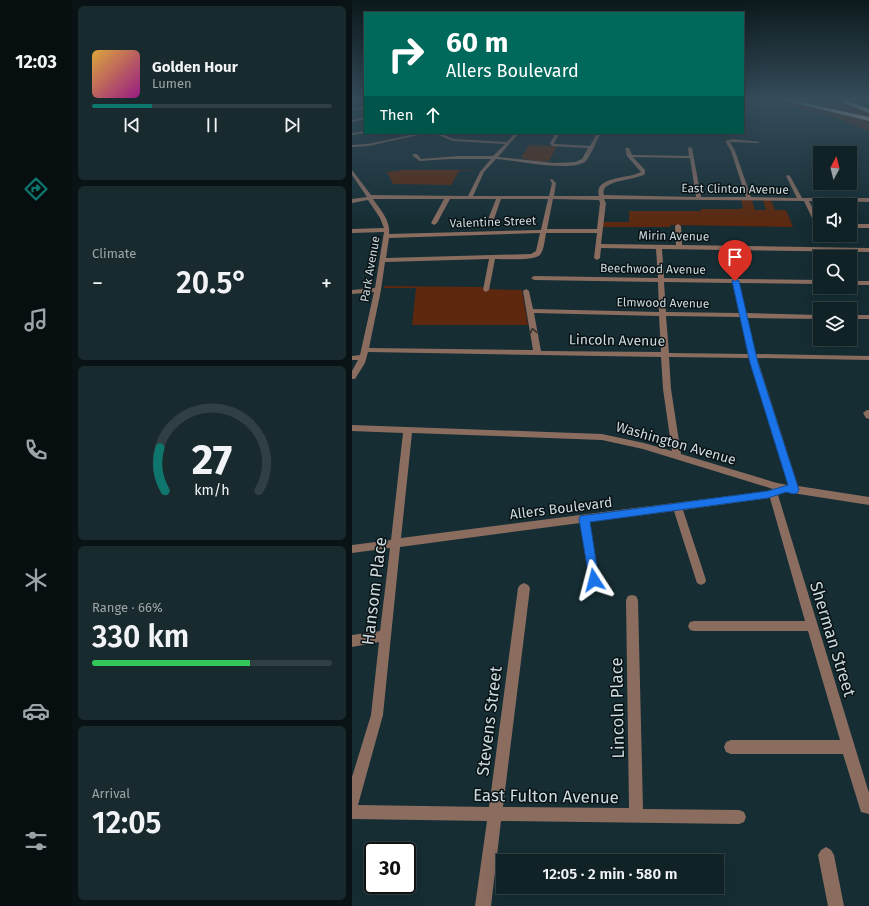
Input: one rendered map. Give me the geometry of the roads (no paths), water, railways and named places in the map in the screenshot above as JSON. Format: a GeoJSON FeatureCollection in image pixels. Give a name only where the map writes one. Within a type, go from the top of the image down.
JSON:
{"type":"FeatureCollection","features":[{"type":"Feature","properties":{"kind":"street"},"geometry":{"type":"LineString","coordinates":[[352,146],[368,145],[386,141]]}},
{"type":"Feature","properties":{"kind":"street"},"geometry":{"type":"LineString","coordinates":[[471,141],[509,144]]}},
{"type":"Feature","properties":{"kind":"street"},"geometry":{"type":"LineString","coordinates":[[470,197],[482,172],[511,141]]}},
{"type":"Feature","properties":{"kind":"street"},"geometry":{"type":"LineString","coordinates":[[553,141],[552,143],[554,145],[590,147]]}},
{"type":"Feature","properties":{"kind":"street"},"geometry":{"type":"LineString","coordinates":[[415,155],[420,160],[456,157],[510,158],[538,163],[574,163],[584,160],[594,141]]}},
{"type":"Feature","properties":{"kind":"street"},"geometry":{"type":"LineString","coordinates":[[727,141],[734,151],[749,199]]}},
{"type":"Feature","properties":{"kind":"street"},"geometry":{"type":"LineString","coordinates":[[749,141],[758,142]]}},
{"type":"Feature","properties":{"kind":"street"},"geometry":{"type":"LineString","coordinates":[[690,148],[700,198]]}},
{"type":"Feature","properties":{"kind":"street"},"geometry":{"type":"LineString","coordinates":[[597,258],[603,202],[600,188],[604,184],[643,173],[643,171],[630,156],[627,149]]}},
{"type":"Feature","properties":{"kind":"street"},"geometry":{"type":"LineString","coordinates":[[630,156],[691,157]]}},
{"type":"Feature","properties":{"kind":"street","name":"Park Avenue"},"geometry":{"type":"LineString","coordinates":[[352,377],[363,358],[365,350],[378,290],[387,233],[383,218],[353,174]]}},
{"type":"Feature","properties":{"kind":"street"},"geometry":{"type":"LineString","coordinates":[[788,176],[813,215]]}},
{"type":"Feature","properties":{"kind":"street"},"geometry":{"type":"LineString","coordinates":[[383,260],[492,257],[537,254],[544,231],[551,198],[554,183],[552,180]]}},
{"type":"Feature","properties":{"kind":"street"},"geometry":{"type":"LineString","coordinates":[[352,201],[369,197],[551,198]]}},
{"type":"Feature","properties":{"kind":"street"},"geometry":{"type":"LineString","coordinates":[[434,223],[448,197]]}},
{"type":"Feature","properties":{"kind":"street"},"geometry":{"type":"LineString","coordinates":[[490,222],[499,198]]}},
{"type":"Feature","properties":{"kind":"street","name":"East Clinton Avenue"},"geometry":{"type":"LineString","coordinates":[[551,198],[869,200]]}},
{"type":"Feature","properties":{"kind":"street"},"geometry":{"type":"LineString","coordinates":[[678,226],[680,248]]}},
{"type":"Feature","properties":{"kind":"street"},"geometry":{"type":"LineString","coordinates":[[857,226],[869,226]]}},
{"type":"Feature","properties":{"kind":"street","name":"Valentine Street"},"geometry":{"type":"LineString","coordinates":[[352,231],[387,233],[600,231]]}},
{"type":"Feature","properties":{"kind":"street","name":"Mirin Avenue"},"geometry":{"type":"LineString","coordinates":[[598,246],[869,250]]}},
{"type":"Feature","properties":{"kind":"street"},"geometry":{"type":"LineString","coordinates":[[659,247],[667,389],[677,456]]}},
{"type":"Feature","properties":{"kind":"street"},"geometry":{"type":"LineString","coordinates":[[728,248],[752,356],[790,489],[773,493]]}},
{"type":"Feature","properties":{"kind":"street"},"geometry":{"type":"LineString","coordinates":[[486,290],[492,257]]}},
{"type":"Feature","properties":{"kind":"street","name":"Beechwood Avenue"},"geometry":{"type":"LineString","coordinates":[[534,278],[813,282]]}},
{"type":"Feature","properties":{"kind":"street"},"geometry":{"type":"LineString","coordinates":[[857,283],[869,283]]}},
{"type":"Feature","properties":{"kind":"street"},"geometry":{"type":"LineString","coordinates":[[352,292],[378,290]]}},
{"type":"Feature","properties":{"kind":"street"},"geometry":{"type":"LineString","coordinates":[[526,291],[537,351]]}},
{"type":"Feature","properties":{"kind":"street","name":"Elmwood Avenue"},"geometry":{"type":"LineString","coordinates":[[529,311],[813,317]]}},
{"type":"Feature","properties":{"kind":"street"},"geometry":{"type":"LineString","coordinates":[[857,317],[869,318]]}},
{"type":"Feature","properties":{"kind":"street","name":"Lincoln Avenue"},"geometry":{"type":"LineString","coordinates":[[365,350],[537,351],[869,358]]}},
{"type":"Feature","properties":{"kind":"street"},"geometry":{"type":"LineString","coordinates":[[352,358],[363,358]]}},
{"type":"Feature","properties":{"kind":"street"},"geometry":{"type":"LineString","coordinates":[[869,412],[867,413],[869,416]]}},
{"type":"Feature","properties":{"kind":"street","name":"Washington Avenue"},"geometry":{"type":"LineString","coordinates":[[352,428],[602,436],[644,446],[790,489],[869,501]]}},
{"type":"Feature","properties":{"kind":"street","name":"Hansom Place"},"geometry":{"type":"LineString","coordinates":[[352,800],[377,715],[408,430]]}},
{"type":"Feature","properties":{"kind":"street","name":"Allers Boulevard"},"geometry":{"type":"LineString","coordinates":[[352,549],[773,493]]}},
{"type":"Feature","properties":{"kind":"street","name":"Sherman Street"},"geometry":{"type":"LineString","coordinates":[[773,493],[867,807]]}},
{"type":"Feature","properties":{"kind":"street"},"geometry":{"type":"LineString","coordinates":[[677,506],[701,580]]}},
{"type":"Feature","properties":{"kind":"street"},"geometry":{"type":"LineString","coordinates":[[584,519],[594,580]]}},
{"type":"Feature","properties":{"kind":"street","name":"Stevens Street"},"geometry":{"type":"LineString","coordinates":[[484,906],[524,588]]}},
{"type":"Feature","properties":{"kind":"street","name":"Lincoln Place"},"geometry":{"type":"LineString","coordinates":[[632,600],[636,815]]}},
{"type":"Feature","properties":{"kind":"street"},"geometry":{"type":"LineString","coordinates":[[694,626],[812,626]]}},
{"type":"Feature","properties":{"kind":"street"},"geometry":{"type":"LineString","coordinates":[[352,641],[385,636]]}},
{"type":"Feature","properties":{"kind":"street"},"geometry":{"type":"LineString","coordinates":[[731,747],[848,747]]}},
{"type":"Feature","properties":{"kind":"street","name":"East Fulton Avenue"},"geometry":{"type":"LineString","coordinates":[[352,812],[739,817]]}},
{"type":"Feature","properties":{"kind":"street"},"geometry":{"type":"LineString","coordinates":[[826,855],[836,906]]}}]}
